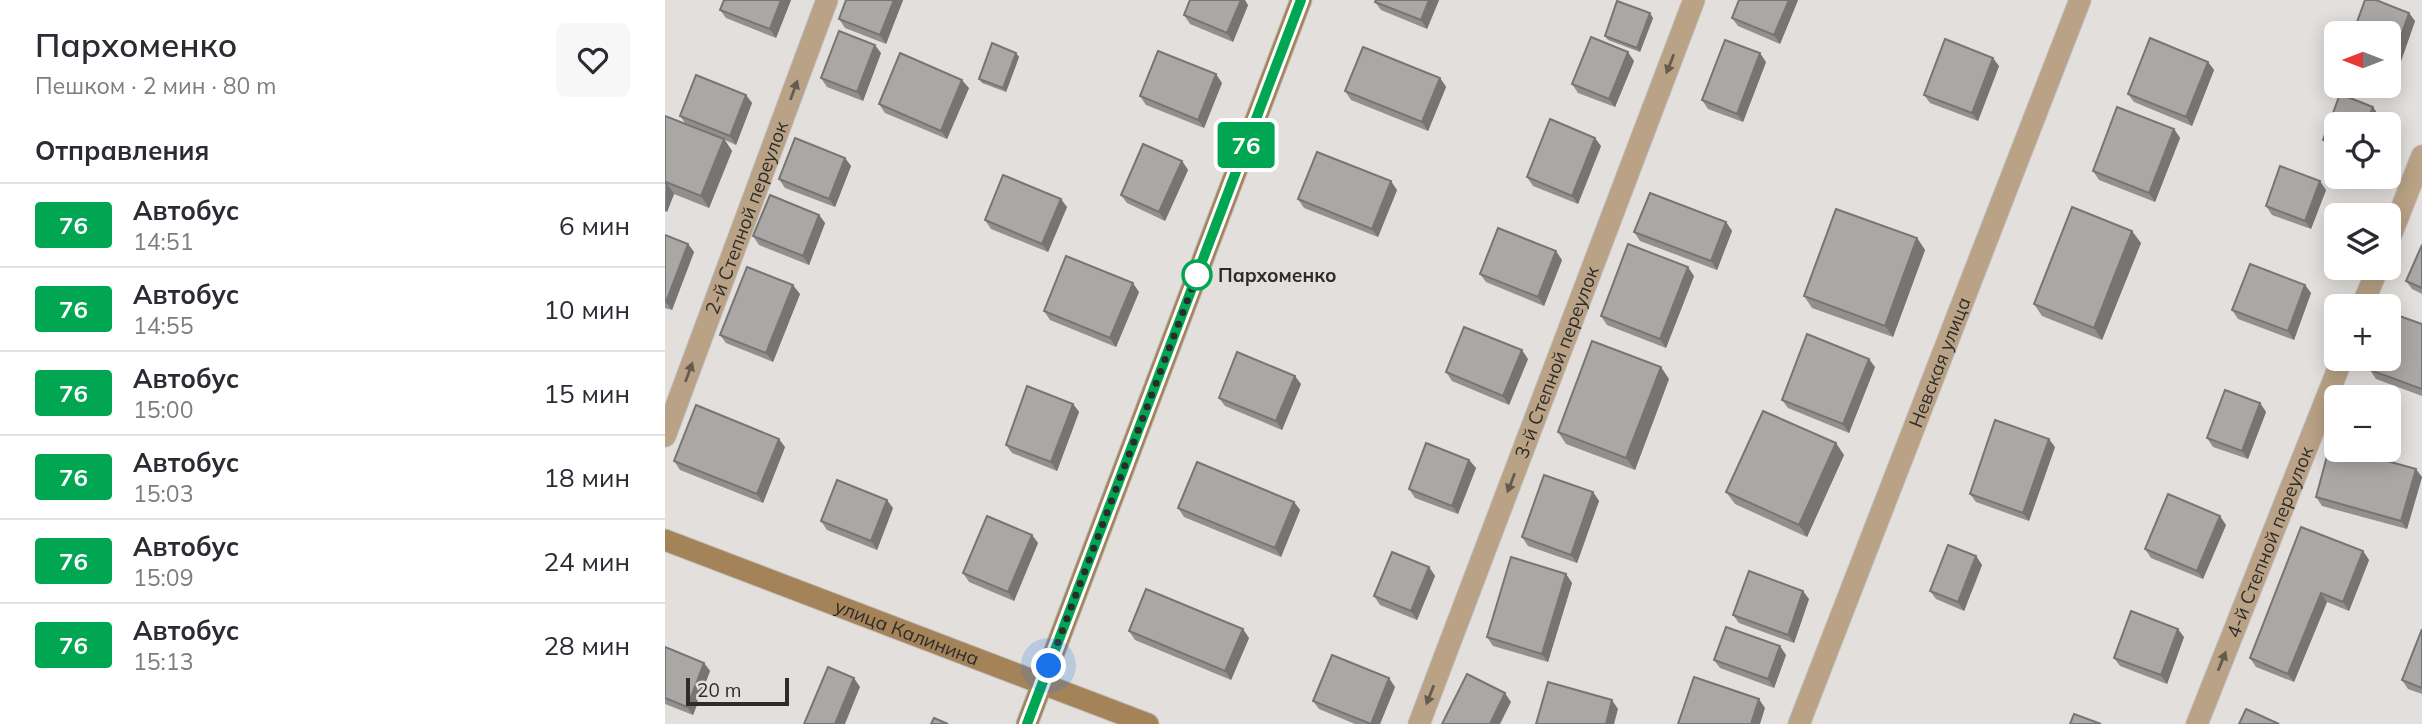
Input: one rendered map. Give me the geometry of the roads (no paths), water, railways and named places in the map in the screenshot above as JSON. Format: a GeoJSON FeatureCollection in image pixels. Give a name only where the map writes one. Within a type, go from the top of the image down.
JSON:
{"type":"FeatureCollection","features":[{"type":"Feature","properties":{"kind":"street","name":"2-й Степной переулок"},"geometry":{"type":"LineString","coordinates":[[665,436],[827,0]]}},
{"type":"Feature","properties":{"kind":"street"},"geometry":{"type":"LineString","coordinates":[[1027,724],[1301,0]]}},
{"type":"Feature","properties":{"kind":"street","name":"3-й Степной переулок"},"geometry":{"type":"LineString","coordinates":[[1419,724],[1694,0]]}},
{"type":"Feature","properties":{"kind":"street","name":"Невская улица"},"geometry":{"type":"LineString","coordinates":[[1799,724],[2080,0]]}},
{"type":"Feature","properties":{"kind":"street"},"geometry":{"type":"LineString","coordinates":[[2401,209],[2422,156]]}},
{"type":"Feature","properties":{"kind":"street","name":"4-й Степной переулок"},"geometry":{"type":"LineString","coordinates":[[2197,724],[2337,371]]}},
{"type":"Feature","properties":{"kind":"street","name":"улица Калинина"},"geometry":{"type":"LineString","coordinates":[[665,540],[1148,724]]}},
{"type":"Feature","properties":{"kind":"place","name":"Пархоменко"},"geometry":{"type":"Point","coordinates":[1197,275]}}]}
